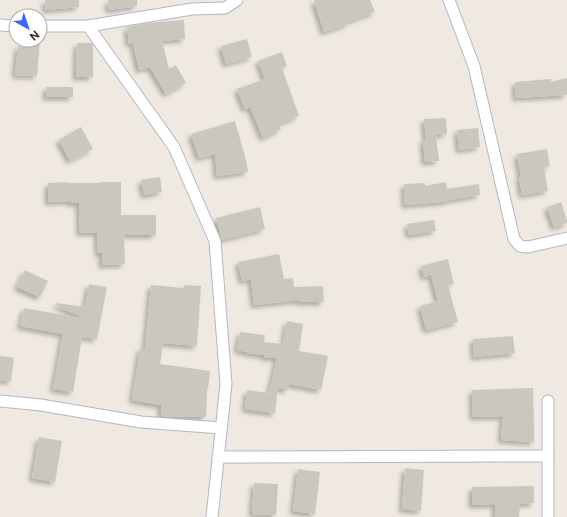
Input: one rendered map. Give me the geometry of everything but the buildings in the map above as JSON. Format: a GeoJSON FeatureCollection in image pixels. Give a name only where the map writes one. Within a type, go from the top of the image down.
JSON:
{"type":"FeatureCollection","features":[{"type":"Feature","properties":{"kind":"street"},"geometry":{"type":"LineString","coordinates":[[48,26],[88,26],[192,9],[225,8],[237,0]]}},
{"type":"Feature","properties":{"kind":"street"},"geometry":{"type":"LineString","coordinates":[[449,0],[474,66],[514,239],[520,246],[528,248],[567,238]]}},
{"type":"Feature","properties":{"kind":"street"},"geometry":{"type":"LineString","coordinates":[[88,26],[174,147],[215,241],[226,384],[212,517]]}},
{"type":"Feature","properties":{"kind":"street"},"geometry":{"type":"LineString","coordinates":[[0,401],[41,405],[141,422],[221,428]]}},
{"type":"Feature","properties":{"kind":"street"},"geometry":{"type":"LineString","coordinates":[[548,402],[548,517]]}},
{"type":"Feature","properties":{"kind":"street"},"geometry":{"type":"LineString","coordinates":[[218,457],[548,456]]}}]}
